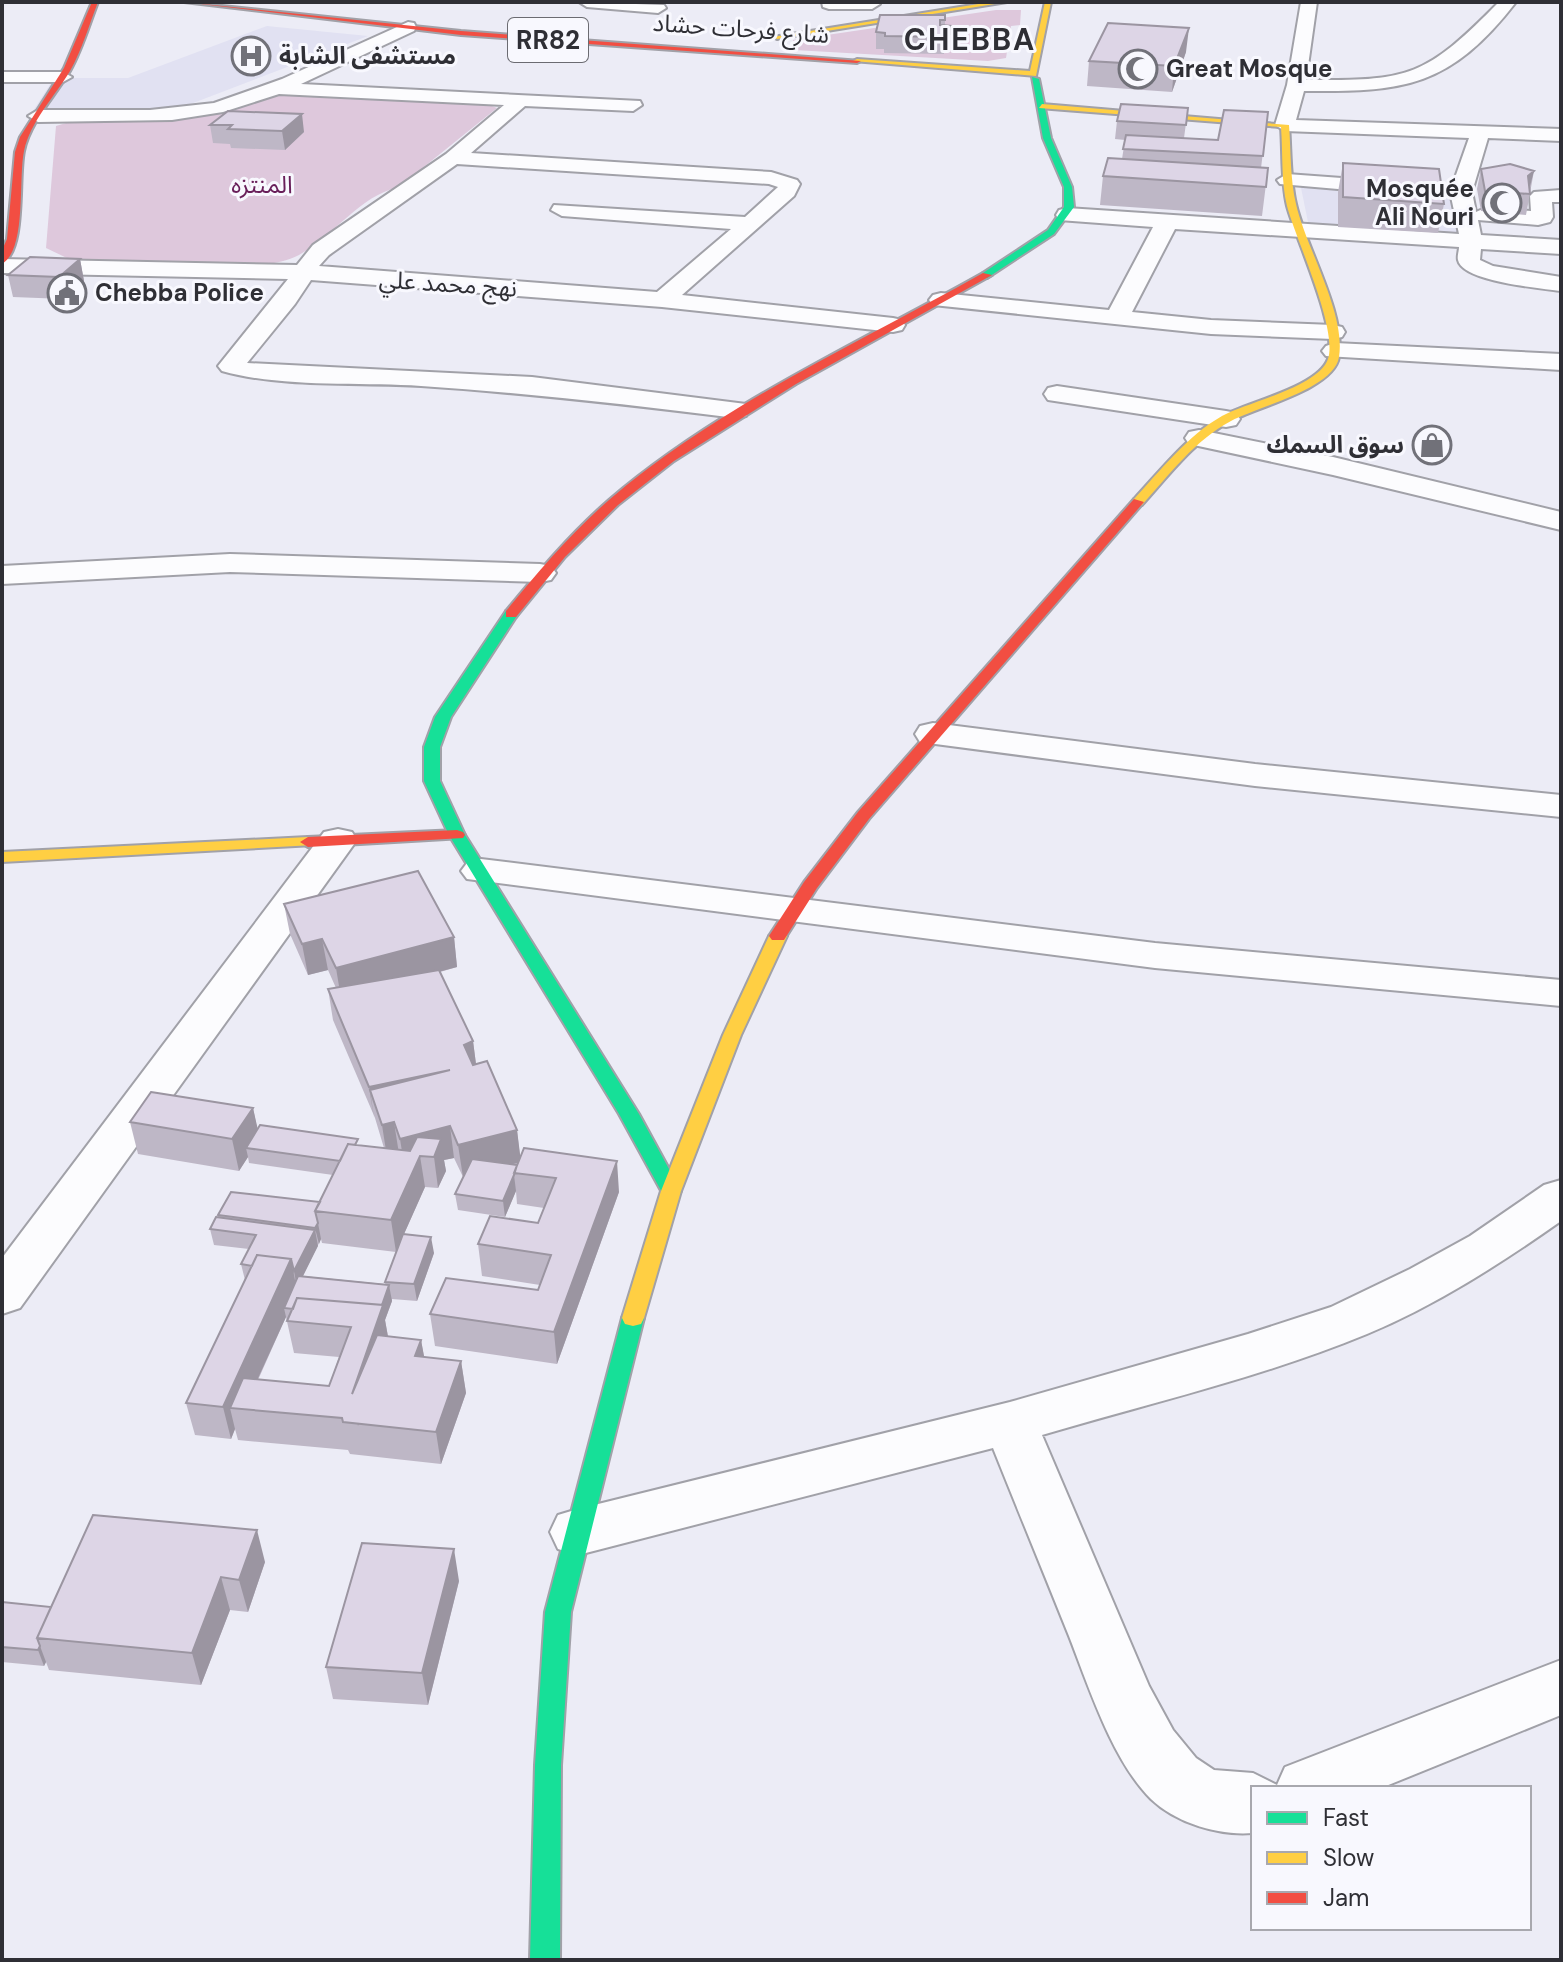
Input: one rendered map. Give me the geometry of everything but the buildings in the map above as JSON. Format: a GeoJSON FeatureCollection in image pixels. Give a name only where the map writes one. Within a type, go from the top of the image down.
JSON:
{"type":"FeatureCollection","features":[{"type":"Feature","properties":{"kind":"main road"},"geometry":{"type":"LineString","coordinates":[[2,264],[12,239],[19,152],[63,77],[95,2]]}},
{"type":"Feature","properties":{"kind":"main road","name":"شارع فرحات حشاد"},"geometry":{"type":"LineString","coordinates":[[187,2],[381,25],[410,18],[669,48],[1034,70]]}},
{"type":"Feature","properties":{"kind":"main road"},"geometry":{"type":"LineString","coordinates":[[669,48],[790,36],[1001,2]]}},
{"type":"Feature","properties":{"kind":"main road"},"geometry":{"type":"LineString","coordinates":[[671,1191],[629,1114],[457,835],[438,797],[430,763],[438,730],[467,677],[540,573],[626,489],[661,460],[736,410],[1025,252],[1047,236],[1067,215],[1066,176],[1048,141],[1034,70],[1044,4]]}},
{"type":"Feature","properties":{"kind":"main road"},"geometry":{"type":"LineString","coordinates":[[766,55],[771,42],[790,36]]}},
{"type":"Feature","properties":{"kind":"main road"},"geometry":{"type":"LineString","coordinates":[[545,1960],[551,1680],[558,1612],[624,1343],[671,1191],[753,987],[793,910],[849,832],[1021,632],[1199,438],[1226,419],[1315,381],[1333,361],[1334,342],[1297,229],[1287,180],[1285,125],[1042,106]]}},
{"type":"Feature","properties":{"kind":"main road"},"geometry":{"type":"LineString","coordinates":[[2,857],[457,835]]}},
{"type":"Feature","properties":{"kind":"street"},"geometry":{"type":"LineString","coordinates":[[587,2],[658,8]]}},
{"type":"Feature","properties":{"kind":"street"},"geometry":{"type":"LineString","coordinates":[[1309,2],[1296,85],[1285,125],[1561,135]]}},
{"type":"Feature","properties":{"kind":"street"},"geometry":{"type":"LineString","coordinates":[[1296,85],[1371,87],[1417,80],[1463,50],[1508,2]]}},
{"type":"Feature","properties":{"kind":"street"},"geometry":{"type":"LineString","coordinates":[[829,4],[870,3],[906,17]]}},
{"type":"Feature","properties":{"kind":"street"},"geometry":{"type":"LineString","coordinates":[[38,116],[192,112],[228,105],[272,88],[410,18]]}},
{"type":"Feature","properties":{"kind":"street"},"geometry":{"type":"LineString","coordinates":[[2,77],[63,77]]}},
{"type":"Feature","properties":{"kind":"street"},"geometry":{"type":"LineString","coordinates":[[272,88],[633,105]]}},
{"type":"Feature","properties":{"kind":"street"},"geometry":{"type":"LineString","coordinates":[[522,99],[453,158],[342,234],[311,261],[287,299],[231,366],[253,372],[354,374],[532,385],[736,410]]}},
{"type":"Feature","properties":{"kind":"street"},"geometry":{"type":"LineString","coordinates":[[1480,133],[1453,192],[1467,214],[1471,240],[1469,260],[1478,269],[1561,284]]}},
{"type":"Feature","properties":{"kind":"street"},"geometry":{"type":"LineString","coordinates":[[453,158],[771,178],[790,184],[787,192],[662,300]]}},
{"type":"Feature","properties":{"kind":"street"},"geometry":{"type":"LineString","coordinates":[[1287,180],[1413,189]]}},
{"type":"Feature","properties":{"kind":"street"},"geometry":{"type":"LineString","coordinates":[[1467,214],[1538,218],[1542,217],[1541,196],[1561,196]]}},
{"type":"Feature","properties":{"kind":"street"},"geometry":{"type":"LineString","coordinates":[[562,210],[749,224]]}},
{"type":"Feature","properties":{"kind":"street"},"geometry":{"type":"LineString","coordinates":[[1067,215],[1561,247]]}},
{"type":"Feature","properties":{"kind":"street"},"geometry":{"type":"LineString","coordinates":[[1117,318],[1167,222]]}},
{"type":"Feature","properties":{"kind":"street","name":"نهج محمد علي"},"geometry":{"type":"LineString","coordinates":[[2,264],[304,272],[662,300],[893,325]]}},
{"type":"Feature","properties":{"kind":"street"},"geometry":{"type":"LineString","coordinates":[[941,300],[1334,342],[1561,362]]}},
{"type":"Feature","properties":{"kind":"street"},"geometry":{"type":"LineString","coordinates":[[1057,394],[1226,419]]}},
{"type":"Feature","properties":{"kind":"street"},"geometry":{"type":"LineString","coordinates":[[1199,438],[1333,466],[1561,521]]}},
{"type":"Feature","properties":{"kind":"street"},"geometry":{"type":"LineString","coordinates":[[2,575],[230,563],[540,573]]}},
{"type":"Feature","properties":{"kind":"street"},"geometry":{"type":"LineString","coordinates":[[933,734],[1255,775],[1561,806]]}},
{"type":"Feature","properties":{"kind":"street"},"geometry":{"type":"LineString","coordinates":[[2,1295],[338,840]]}},
{"type":"Feature","properties":{"kind":"street"},"geometry":{"type":"LineString","coordinates":[[481,871],[1005,938],[1265,967],[1561,993]]}},
{"type":"Feature","properties":{"kind":"street"},"geometry":{"type":"LineString","coordinates":[[578,1532],[1010,1423],[1255,1352],[1349,1320],[1428,1282],[1487,1248],[1561,1197]]}},
{"type":"Feature","properties":{"kind":"street"},"geometry":{"type":"LineString","coordinates":[[1010,1423],[1122,1694],[1147,1742],[1172,1778],[1202,1798],[1240,1805],[1251,1803]]}},
{"type":"Feature","properties":{"kind":"street"},"geometry":{"type":"LineString","coordinates":[[1312,1786],[1561,1687]]}},
{"type":"Feature","properties":{"kind":"shaded area","name":"مستشفى الشابة"},"geometry":{"type":"Polygon","coordinates":[[[267,26],[368,36],[188,105],[136,111],[33,111],[54,78],[128,78],[267,26]]]}},
{"type":"Feature","properties":{"kind":"shaded area"},"geometry":{"type":"Polygon","coordinates":[[[1299,178],[1469,189],[1480,238],[1309,227],[1299,178]]]}},
{"type":"Feature","properties":{"kind":"green space"},"geometry":{"type":"Polygon","coordinates":[[[996,10],[1021,10],[1020,25],[1011,26],[1006,58],[988,61],[794,50],[793,40],[996,10]]]}},
{"type":"Feature","properties":{"kind":"green space","name":"المنتزه"},"geometry":{"type":"Polygon","coordinates":[[[295,93],[484,103],[497,108],[399,187],[359,207],[312,247],[286,260],[262,265],[69,259],[46,248],[56,126],[86,117],[226,114],[261,99],[295,93]]]}},
{"type":"Feature","properties":{"kind":"traffic: fast"},"geometry":{"type":"LineString","coordinates":[[987,275],[1051,232],[1069,207],[1068,187],[1047,138],[1035,79]]}},
{"type":"Feature","properties":{"kind":"traffic: fast"},"geometry":{"type":"LineString","coordinates":[[511,614],[443,717],[432,747],[432,781],[457,835],[629,1114],[671,1191]]}},
{"type":"Feature","properties":{"kind":"traffic: fast"},"geometry":{"type":"LineString","coordinates":[[545,1960],[548,1765],[558,1612],[633,1318]]}},
{"type":"Feature","properties":{"kind":"traffic: slow"},"geometry":{"type":"LineString","coordinates":[[777,37],[1004,2]]}},
{"type":"Feature","properties":{"kind":"traffic: slow"},"geometry":{"type":"LineString","coordinates":[[857,61],[1033,74],[1048,2]]}},
{"type":"Feature","properties":{"kind":"traffic: slow"},"geometry":{"type":"LineString","coordinates":[[1042,106],[1285,125],[1291,204],[1328,312],[1334,346],[1333,361],[1315,381],[1226,419],[1188,447],[1138,502]]}},
{"type":"Feature","properties":{"kind":"traffic: slow"},"geometry":{"type":"LineString","coordinates":[[2,857],[308,842]]}},
{"type":"Feature","properties":{"kind":"traffic: slow"},"geometry":{"type":"LineString","coordinates":[[633,1318],[671,1191],[732,1035],[778,936]]}},
{"type":"Feature","properties":{"kind":"traffic: jam"},"geometry":{"type":"LineString","coordinates":[[2,261],[12,239],[19,152],[24,137],[68,68],[95,2]]}},
{"type":"Feature","properties":{"kind":"traffic: jam"},"geometry":{"type":"LineString","coordinates":[[187,2],[461,33],[857,61]]}},
{"type":"Feature","properties":{"kind":"traffic: jam"},"geometry":{"type":"LineString","coordinates":[[511,614],[560,554],[613,503],[670,458],[792,382],[987,275]]}},
{"type":"Feature","properties":{"kind":"traffic: jam"},"geometry":{"type":"LineString","coordinates":[[778,936],[827,862],[864,816],[1138,502]]}},
{"type":"Feature","properties":{"kind":"traffic: jam"},"geometry":{"type":"LineString","coordinates":[[308,842],[457,835]]}},
{"type":"Feature","properties":{"kind":"place","name":"مستشفى الشابة"},"geometry":{"type":"Point","coordinates":[251,56]}},
{"type":"Feature","properties":{"kind":"place","name":"Great Mosque"},"geometry":{"type":"Point","coordinates":[1138,69]}},
{"type":"Feature","properties":{"kind":"place","name":"Mosquée Ali Nouri"},"geometry":{"type":"Point","coordinates":[1502,203]}},
{"type":"Feature","properties":{"kind":"place","name":"Chebba Police"},"geometry":{"type":"Point","coordinates":[67,293]}},
{"type":"Feature","properties":{"kind":"place","name":"سوق السمك"},"geometry":{"type":"Point","coordinates":[1432,445]}},
{"type":"Feature","properties":{"kind":"district","name":"CHEBBA"},"geometry":{"type":"Point","coordinates":[970,40]}}]}
